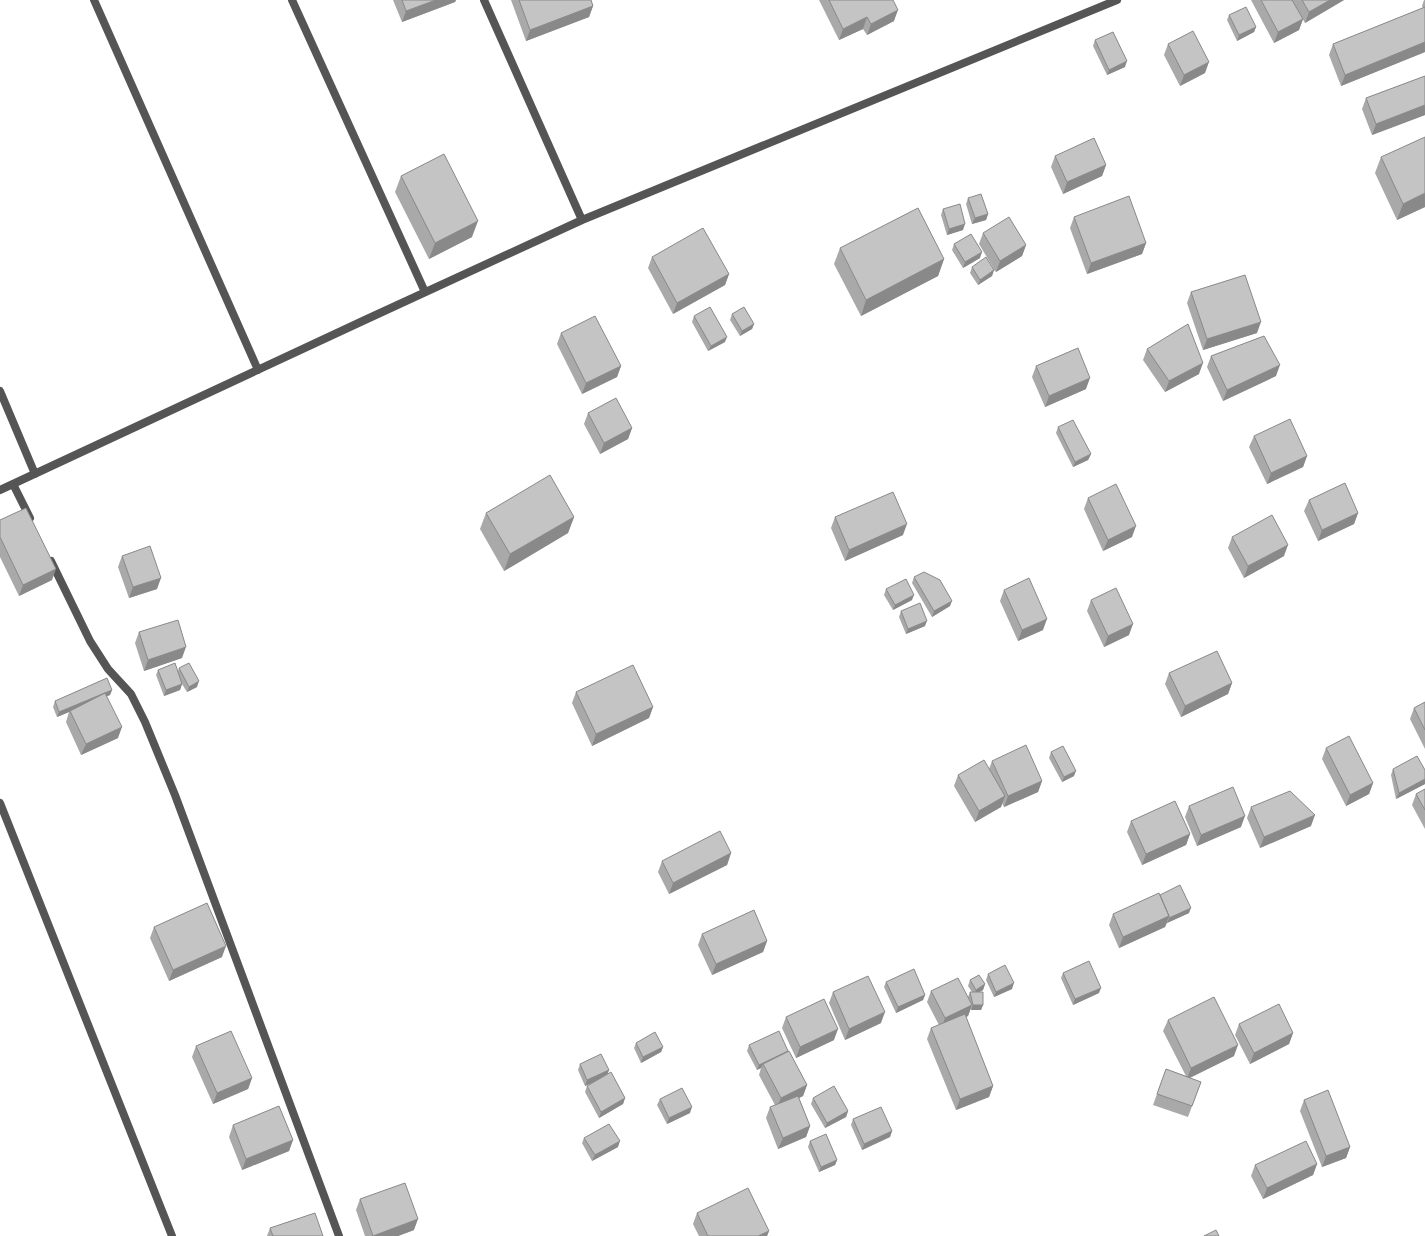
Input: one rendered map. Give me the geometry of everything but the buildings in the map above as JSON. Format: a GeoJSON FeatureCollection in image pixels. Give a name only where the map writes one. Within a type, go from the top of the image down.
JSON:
{"type":"FeatureCollection","features":[{"type":"Feature","properties":{"kind":"street"},"geometry":{"type":"LineString","coordinates":[[94,0],[258,370]]}},
{"type":"Feature","properties":{"kind":"street"},"geometry":{"type":"LineString","coordinates":[[292,0],[425,292]]}},
{"type":"Feature","properties":{"kind":"street"},"geometry":{"type":"LineString","coordinates":[[484,0],[582,220]]}},
{"type":"Feature","properties":{"kind":"street"},"geometry":{"type":"LineString","coordinates":[[0,490],[582,220],[1117,0]]}},
{"type":"Feature","properties":{"kind":"street"},"geometry":{"type":"LineString","coordinates":[[0,391],[35,474]]}},
{"type":"Feature","properties":{"kind":"street"},"geometry":{"type":"LineString","coordinates":[[13,484],[34,527]]}},
{"type":"Feature","properties":{"kind":"street"},"geometry":{"type":"LineString","coordinates":[[48,555],[90,641],[108,669],[130,694],[145,722],[175,795],[339,1236]]}},
{"type":"Feature","properties":{"kind":"street"},"geometry":{"type":"LineString","coordinates":[[0,803],[172,1236]]}}]}
